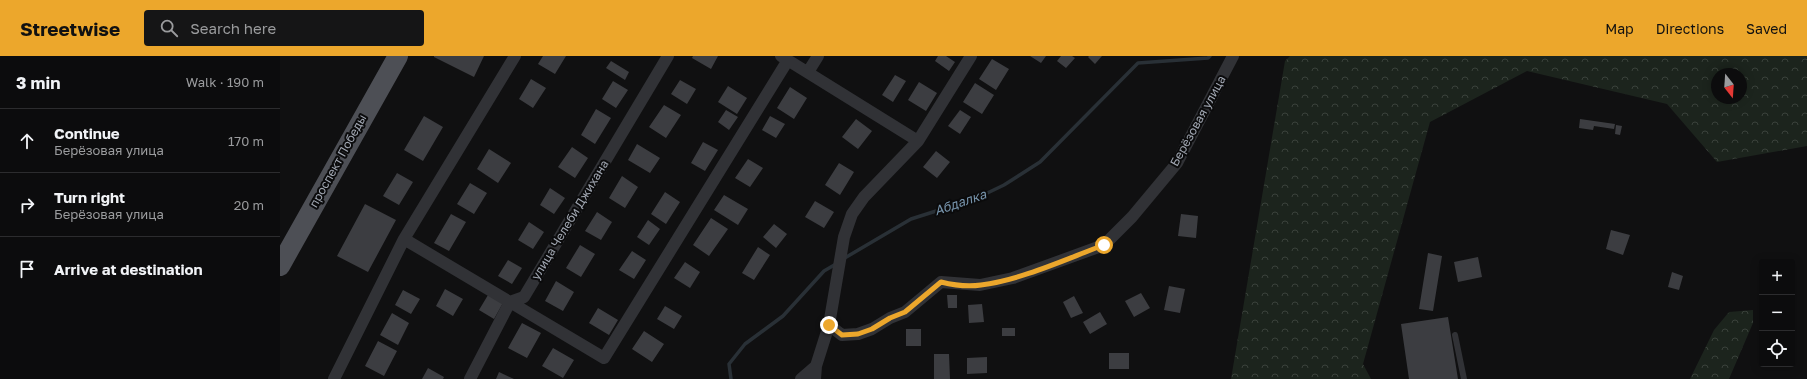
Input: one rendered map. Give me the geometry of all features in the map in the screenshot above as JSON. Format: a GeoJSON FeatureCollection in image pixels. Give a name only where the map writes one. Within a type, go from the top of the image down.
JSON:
{"type":"FeatureCollection","features":[{"type":"Feature","properties":{"kind":"main road","name":"проспект Победы"},"geometry":{"type":"LineString","coordinates":[[280,266],[398,56]]}},
{"type":"Feature","properties":{"kind":"street"},"geometry":{"type":"LineString","coordinates":[[334,379],[404,239],[514,56]]}},
{"type":"Feature","properties":{"kind":"street","name":"улица Челеби Джихана"},"geometry":{"type":"LineString","coordinates":[[510,302],[524,297],[668,56]]}},
{"type":"Feature","properties":{"kind":"street"},"geometry":{"type":"LineString","coordinates":[[808,72],[818,56]]}},
{"type":"Feature","properties":{"kind":"street"},"geometry":{"type":"LineString","coordinates":[[815,379],[816,366],[829,325],[844,237],[852,214],[864,197],[918,141],[971,56]]}},
{"type":"Feature","properties":{"kind":"street","name":"Берёзовая улица"},"geometry":{"type":"LineString","coordinates":[[829,325],[842,335],[858,334],[872,329],[890,318],[905,312],[941,282],[980,285],[1006,280],[1104,245],[1132,216],[1178,163],[1233,56]]}},
{"type":"Feature","properties":{"kind":"street"},"geometry":{"type":"LineString","coordinates":[[404,239],[604,358],[784,58],[808,72],[854,103],[918,141]]}},
{"type":"Feature","properties":{"kind":"street"},"geometry":{"type":"LineString","coordinates":[[470,379],[510,302]]}},
{"type":"Feature","properties":{"kind":"street"},"geometry":{"type":"LineString","coordinates":[[801,379],[816,366]]}},
{"type":"Feature","properties":{"kind":"lane"},"geometry":{"type":"LineString","coordinates":[[1455,335],[1464,379]]}},
{"type":"Feature","properties":{"kind":"green space"},"geometry":{"type":"Polygon","coordinates":[[[1290,56],[1807,56],[1807,146],[1717,162],[1667,104],[1527,71],[1430,122],[1363,364],[1371,379],[1231,379],[1285,61],[1290,56]]]}},
{"type":"Feature","properties":{"kind":"green space"},"geometry":{"type":"Polygon","coordinates":[[[1753,310],[1753,323],[1729,379],[1690,379],[1714,330],[1729,312],[1753,310]]]}},
{"type":"Feature","properties":{"kind":"building"},"geometry":{"type":"Polygon","coordinates":[[[434,56],[484,56],[474,77],[434,56]]]}},
{"type":"Feature","properties":{"kind":"building"},"geometry":{"type":"Polygon","coordinates":[[[543,56],[566,56],[555,74],[538,64],[543,56]]]}},
{"type":"Feature","properties":{"kind":"building"},"geometry":{"type":"Polygon","coordinates":[[[693,56],[718,56],[711,69],[692,58],[693,56]]]}},
{"type":"Feature","properties":{"kind":"building"},"geometry":{"type":"Polygon","coordinates":[[[938,56],[946,56],[955,62],[949,71],[935,61],[938,56]]]}},
{"type":"Feature","properties":{"kind":"building"},"geometry":{"type":"Polygon","coordinates":[[[1030,56],[1046,56],[1041,63],[1030,56]]]}},
{"type":"Feature","properties":{"kind":"building"},"geometry":{"type":"Polygon","coordinates":[[[1061,56],[1072,56],[1075,58],[1066,68],[1057,61],[1061,56]]]}},
{"type":"Feature","properties":{"kind":"building"},"geometry":{"type":"Polygon","coordinates":[[[1102,56],[1095,64],[1088,57],[1102,56]]]}},
{"type":"Feature","properties":{"kind":"building"},"geometry":{"type":"Polygon","coordinates":[[[992,59],[1009,69],[996,90],[979,79],[992,59]]]}},
{"type":"Feature","properties":{"kind":"building"},"geometry":{"type":"Polygon","coordinates":[[[611,61],[629,72],[625,80],[606,68],[611,61]]]}},
{"type":"Feature","properties":{"kind":"building"},"geometry":{"type":"Polygon","coordinates":[[[895,75],[906,81],[893,102],[882,95],[895,75]]]}},
{"type":"Feature","properties":{"kind":"building"},"geometry":{"type":"Polygon","coordinates":[[[531,79],[546,88],[533,108],[519,99],[531,79]]]}},
{"type":"Feature","properties":{"kind":"building"},"geometry":{"type":"Polygon","coordinates":[[[680,80],[696,89],[687,104],[671,94],[680,80]]]}},
{"type":"Feature","properties":{"kind":"building"},"geometry":{"type":"Polygon","coordinates":[[[613,81],[628,90],[616,108],[602,99],[613,81]]]}},
{"type":"Feature","properties":{"kind":"building"},"geometry":{"type":"Polygon","coordinates":[[[919,82],[937,93],[926,111],[908,100],[919,82]]]}},
{"type":"Feature","properties":{"kind":"building"},"geometry":{"type":"Polygon","coordinates":[[[975,83],[994,95],[982,114],[963,102],[975,83]]]}},
{"type":"Feature","properties":{"kind":"building"},"geometry":{"type":"Polygon","coordinates":[[[728,86],[747,98],[737,114],[718,102],[728,86]]]}},
{"type":"Feature","properties":{"kind":"building"},"geometry":{"type":"Polygon","coordinates":[[[790,87],[807,98],[794,119],[777,108],[790,87]]]}},
{"type":"Feature","properties":{"kind":"building"},"geometry":{"type":"Polygon","coordinates":[[[664,105],[681,115],[666,138],[649,127],[664,105]]]}},
{"type":"Feature","properties":{"kind":"building"},"geometry":{"type":"Polygon","coordinates":[[[596,109],[611,118],[595,144],[581,135],[596,109]]]}},
{"type":"Feature","properties":{"kind":"building"},"geometry":{"type":"Polygon","coordinates":[[[726,110],[738,117],[729,130],[718,122],[726,110]]]}},
{"type":"Feature","properties":{"kind":"building"},"geometry":{"type":"Polygon","coordinates":[[[960,110],[971,117],[960,134],[948,126],[960,110]]]}},
{"type":"Feature","properties":{"kind":"building"},"geometry":{"type":"Polygon","coordinates":[[[424,116],[443,127],[423,161],[404,150],[424,116]]]}},
{"type":"Feature","properties":{"kind":"building"},"geometry":{"type":"Polygon","coordinates":[[[770,116],[785,124],[776,138],[762,130],[770,116]]]}},
{"type":"Feature","properties":{"kind":"building"},"geometry":{"type":"Polygon","coordinates":[[[856,119],[872,131],[858,149],[842,137],[856,119]]]}},
{"type":"Feature","properties":{"kind":"building"},"geometry":{"type":"Polygon","coordinates":[[[1580,119],[1615,124],[1614,129],[1594,126],[1593,130],[1579,128],[1580,119]]]}},
{"type":"Feature","properties":{"kind":"building"},"geometry":{"type":"Polygon","coordinates":[[[1616,125],[1622,126],[1620,135],[1615,134],[1616,125]]]}},
{"type":"Feature","properties":{"kind":"building"},"geometry":{"type":"Polygon","coordinates":[[[703,142],[718,150],[705,171],[691,163],[703,142]]]}},
{"type":"Feature","properties":{"kind":"building"},"geometry":{"type":"Polygon","coordinates":[[[637,144],[660,158],[650,173],[628,160],[637,144]]]}},
{"type":"Feature","properties":{"kind":"building"},"geometry":{"type":"Polygon","coordinates":[[[572,147],[588,158],[575,178],[558,167],[572,147]]]}},
{"type":"Feature","properties":{"kind":"building"},"geometry":{"type":"Polygon","coordinates":[[[489,149],[511,163],[498,183],[477,169],[489,149]]]}},
{"type":"Feature","properties":{"kind":"building"},"geometry":{"type":"Polygon","coordinates":[[[936,151],[950,162],[937,178],[923,167],[936,151]]]}},
{"type":"Feature","properties":{"kind":"building"},"geometry":{"type":"Polygon","coordinates":[[[748,159],[763,168],[750,187],[735,178],[748,159]]]}},
{"type":"Feature","properties":{"kind":"building"},"geometry":{"type":"Polygon","coordinates":[[[839,163],[854,172],[840,195],[825,185],[839,163]]]}},
{"type":"Feature","properties":{"kind":"building"},"geometry":{"type":"Polygon","coordinates":[[[397,173],[413,182],[399,205],[383,196],[397,173]]]}},
{"type":"Feature","properties":{"kind":"building"},"geometry":{"type":"Polygon","coordinates":[[[622,176],[638,187],[625,208],[609,198],[622,176]]]}},
{"type":"Feature","properties":{"kind":"building"},"geometry":{"type":"Polygon","coordinates":[[[470,183],[487,193],[474,214],[457,204],[470,183]]]}},
{"type":"Feature","properties":{"kind":"building"},"geometry":{"type":"Polygon","coordinates":[[[550,188],[565,198],[554,214],[540,205],[550,188]]]}},
{"type":"Feature","properties":{"kind":"building"},"geometry":{"type":"Polygon","coordinates":[[[665,192],[680,202],[666,224],[651,214],[665,192]]]}},
{"type":"Feature","properties":{"kind":"building"},"geometry":{"type":"Polygon","coordinates":[[[724,195],[748,209],[738,225],[714,210],[724,195]]]}},
{"type":"Feature","properties":{"kind":"building"},"geometry":{"type":"Polygon","coordinates":[[[815,201],[834,212],[824,228],[805,217],[815,201]]]}},
{"type":"Feature","properties":{"kind":"building"},"geometry":{"type":"Polygon","coordinates":[[[365,204],[396,220],[368,272],[337,256],[365,204]]]}},
{"type":"Feature","properties":{"kind":"building"},"geometry":{"type":"Polygon","coordinates":[[[597,212],[612,222],[601,240],[585,231],[597,212]]]}},
{"type":"Feature","properties":{"kind":"building"},"geometry":{"type":"Polygon","coordinates":[[[451,214],[466,222],[449,251],[434,243],[451,214]]]}},
{"type":"Feature","properties":{"kind":"building"},"geometry":{"type":"Polygon","coordinates":[[[1181,214],[1198,216],[1196,238],[1178,236],[1181,214]]]}},
{"type":"Feature","properties":{"kind":"building"},"geometry":{"type":"Polygon","coordinates":[[[711,218],[728,229],[709,256],[693,245],[711,218]]]}},
{"type":"Feature","properties":{"kind":"building"},"geometry":{"type":"Polygon","coordinates":[[[648,220],[660,229],[649,245],[637,237],[648,220]]]}},
{"type":"Feature","properties":{"kind":"building"},"geometry":{"type":"Polygon","coordinates":[[[529,222],[544,232],[533,249],[518,240],[529,222]]]}},
{"type":"Feature","properties":{"kind":"building"},"geometry":{"type":"Polygon","coordinates":[[[774,224],[787,234],[776,248],[763,237],[774,224]]]}},
{"type":"Feature","properties":{"kind":"building"},"geometry":{"type":"Polygon","coordinates":[[[1611,230],[1630,235],[1623,255],[1606,249],[1611,230]]]}},
{"type":"Feature","properties":{"kind":"building"},"geometry":{"type":"Polygon","coordinates":[[[580,245],[595,254],[581,277],[566,268],[580,245]]]}},
{"type":"Feature","properties":{"kind":"building"},"geometry":{"type":"Polygon","coordinates":[[[758,247],[770,255],[754,280],[742,273],[758,247]]]}},
{"type":"Feature","properties":{"kind":"building"},"geometry":{"type":"Polygon","coordinates":[[[632,251],[646,260],[634,279],[619,270],[632,251]]]}},
{"type":"Feature","properties":{"kind":"building"},"geometry":{"type":"Polygon","coordinates":[[[1428,253],[1442,256],[1433,311],[1419,309],[1428,253]]]}},
{"type":"Feature","properties":{"kind":"building"},"geometry":{"type":"Polygon","coordinates":[[[1478,257],[1482,277],[1458,282],[1454,262],[1478,257]]]}},
{"type":"Feature","properties":{"kind":"building"},"geometry":{"type":"Polygon","coordinates":[[[508,260],[522,268],[512,284],[498,276],[508,260]]]}},
{"type":"Feature","properties":{"kind":"building"},"geometry":{"type":"Polygon","coordinates":[[[685,262],[700,272],[690,288],[674,278],[685,262]]]}},
{"type":"Feature","properties":{"kind":"building"},"geometry":{"type":"Polygon","coordinates":[[[1672,272],[1683,276],[1679,290],[1668,287],[1672,272]]]}},
{"type":"Feature","properties":{"kind":"building"},"geometry":{"type":"Polygon","coordinates":[[[556,281],[574,292],[563,311],[545,301],[556,281]]]}},
{"type":"Feature","properties":{"kind":"building"},"geometry":{"type":"Polygon","coordinates":[[[1169,286],[1185,289],[1180,313],[1164,310],[1169,286]]]}},
{"type":"Feature","properties":{"kind":"building"},"geometry":{"type":"Polygon","coordinates":[[[445,289],[463,299],[453,316],[436,306],[445,289]]]}},
{"type":"Feature","properties":{"kind":"building"},"geometry":{"type":"Polygon","coordinates":[[[403,290],[420,299],[411,314],[395,305],[403,290]]]}},
{"type":"Feature","properties":{"kind":"building"},"geometry":{"type":"Polygon","coordinates":[[[1141,293],[1150,308],[1134,317],[1125,301],[1141,293]]]}},
{"type":"Feature","properties":{"kind":"building"},"geometry":{"type":"Polygon","coordinates":[[[488,295],[503,303],[494,319],[479,310],[488,295]]]}},
{"type":"Feature","properties":{"kind":"building"},"geometry":{"type":"Polygon","coordinates":[[[947,295],[957,295],[957,308],[948,308],[947,295]]]}},
{"type":"Feature","properties":{"kind":"building"},"geometry":{"type":"Polygon","coordinates":[[[1074,296],[1083,313],[1071,318],[1063,302],[1074,296]]]}},
{"type":"Feature","properties":{"kind":"building"},"geometry":{"type":"Polygon","coordinates":[[[982,304],[984,322],[969,323],[968,305],[982,304]]]}},
{"type":"Feature","properties":{"kind":"building"},"geometry":{"type":"Polygon","coordinates":[[[665,306],[682,316],[674,329],[657,319],[665,306]]]}},
{"type":"Feature","properties":{"kind":"building"},"geometry":{"type":"Polygon","coordinates":[[[598,308],[618,320],[609,335],[589,323],[598,308]]]}},
{"type":"Feature","properties":{"kind":"building"},"geometry":{"type":"Polygon","coordinates":[[[1100,312],[1107,324],[1090,334],[1083,322],[1100,312]]]}},
{"type":"Feature","properties":{"kind":"building"},"geometry":{"type":"Polygon","coordinates":[[[392,313],[409,323],[398,345],[380,335],[392,313]]]}},
{"type":"Feature","properties":{"kind":"building"},"geometry":{"type":"Polygon","coordinates":[[[1448,317],[1458,379],[1409,379],[1401,324],[1448,317]]]}},
{"type":"Feature","properties":{"kind":"building"},"geometry":{"type":"Polygon","coordinates":[[[522,323],[541,333],[527,358],[508,348],[522,323]]]}},
{"type":"Feature","properties":{"kind":"building"},"geometry":{"type":"Polygon","coordinates":[[[1002,328],[1015,328],[1015,336],[1002,336],[1002,328]]]}},
{"type":"Feature","properties":{"kind":"building"},"geometry":{"type":"Polygon","coordinates":[[[906,329],[921,329],[921,346],[906,346],[906,329]]]}},
{"type":"Feature","properties":{"kind":"building"},"geometry":{"type":"Polygon","coordinates":[[[644,331],[664,344],[652,362],[632,349],[644,331]]]}},
{"type":"Feature","properties":{"kind":"building"},"geometry":{"type":"Polygon","coordinates":[[[378,341],[397,351],[384,376],[365,366],[378,341]]]}},
{"type":"Feature","properties":{"kind":"building"},"geometry":{"type":"Polygon","coordinates":[[[553,348],[574,360],[563,378],[542,366],[553,348]]]}},
{"type":"Feature","properties":{"kind":"building"},"geometry":{"type":"Polygon","coordinates":[[[1109,353],[1129,353],[1129,369],[1109,369],[1109,353]]]}},
{"type":"Feature","properties":{"kind":"building"},"geometry":{"type":"Polygon","coordinates":[[[934,354],[949,354],[950,379],[934,379],[934,354]]]}},
{"type":"Feature","properties":{"kind":"building"},"geometry":{"type":"Polygon","coordinates":[[[987,357],[987,373],[967,374],[967,358],[987,357]]]}},
{"type":"Feature","properties":{"kind":"building"},"geometry":{"type":"Polygon","coordinates":[[[428,368],[444,377],[443,379],[422,379],[428,368]]]}},
{"type":"Feature","properties":{"kind":"building"},"geometry":{"type":"Polygon","coordinates":[[[499,372],[514,379],[496,379],[499,372]]]}},
{"type":"Feature","properties":{"kind":"waterway","name":"Абдалка"},"geometry":{"type":"LineString","coordinates":[[843,259],[911,219],[977,198],[1004,185],[1040,162],[1138,63],[1208,58],[1210,56]]}},
{"type":"Feature","properties":{"kind":"waterway","name":"Абдалка"},"geometry":{"type":"LineString","coordinates":[[731,379],[729,364],[745,344],[783,316],[824,271],[836,264]]}},
{"type":"Feature","properties":{"kind":"route"},"geometry":{"type":"LineString","coordinates":[[829,325],[842,335],[858,334],[872,329],[890,318],[905,312],[941,282],[980,285],[1013,278],[1104,245]]}}]}
